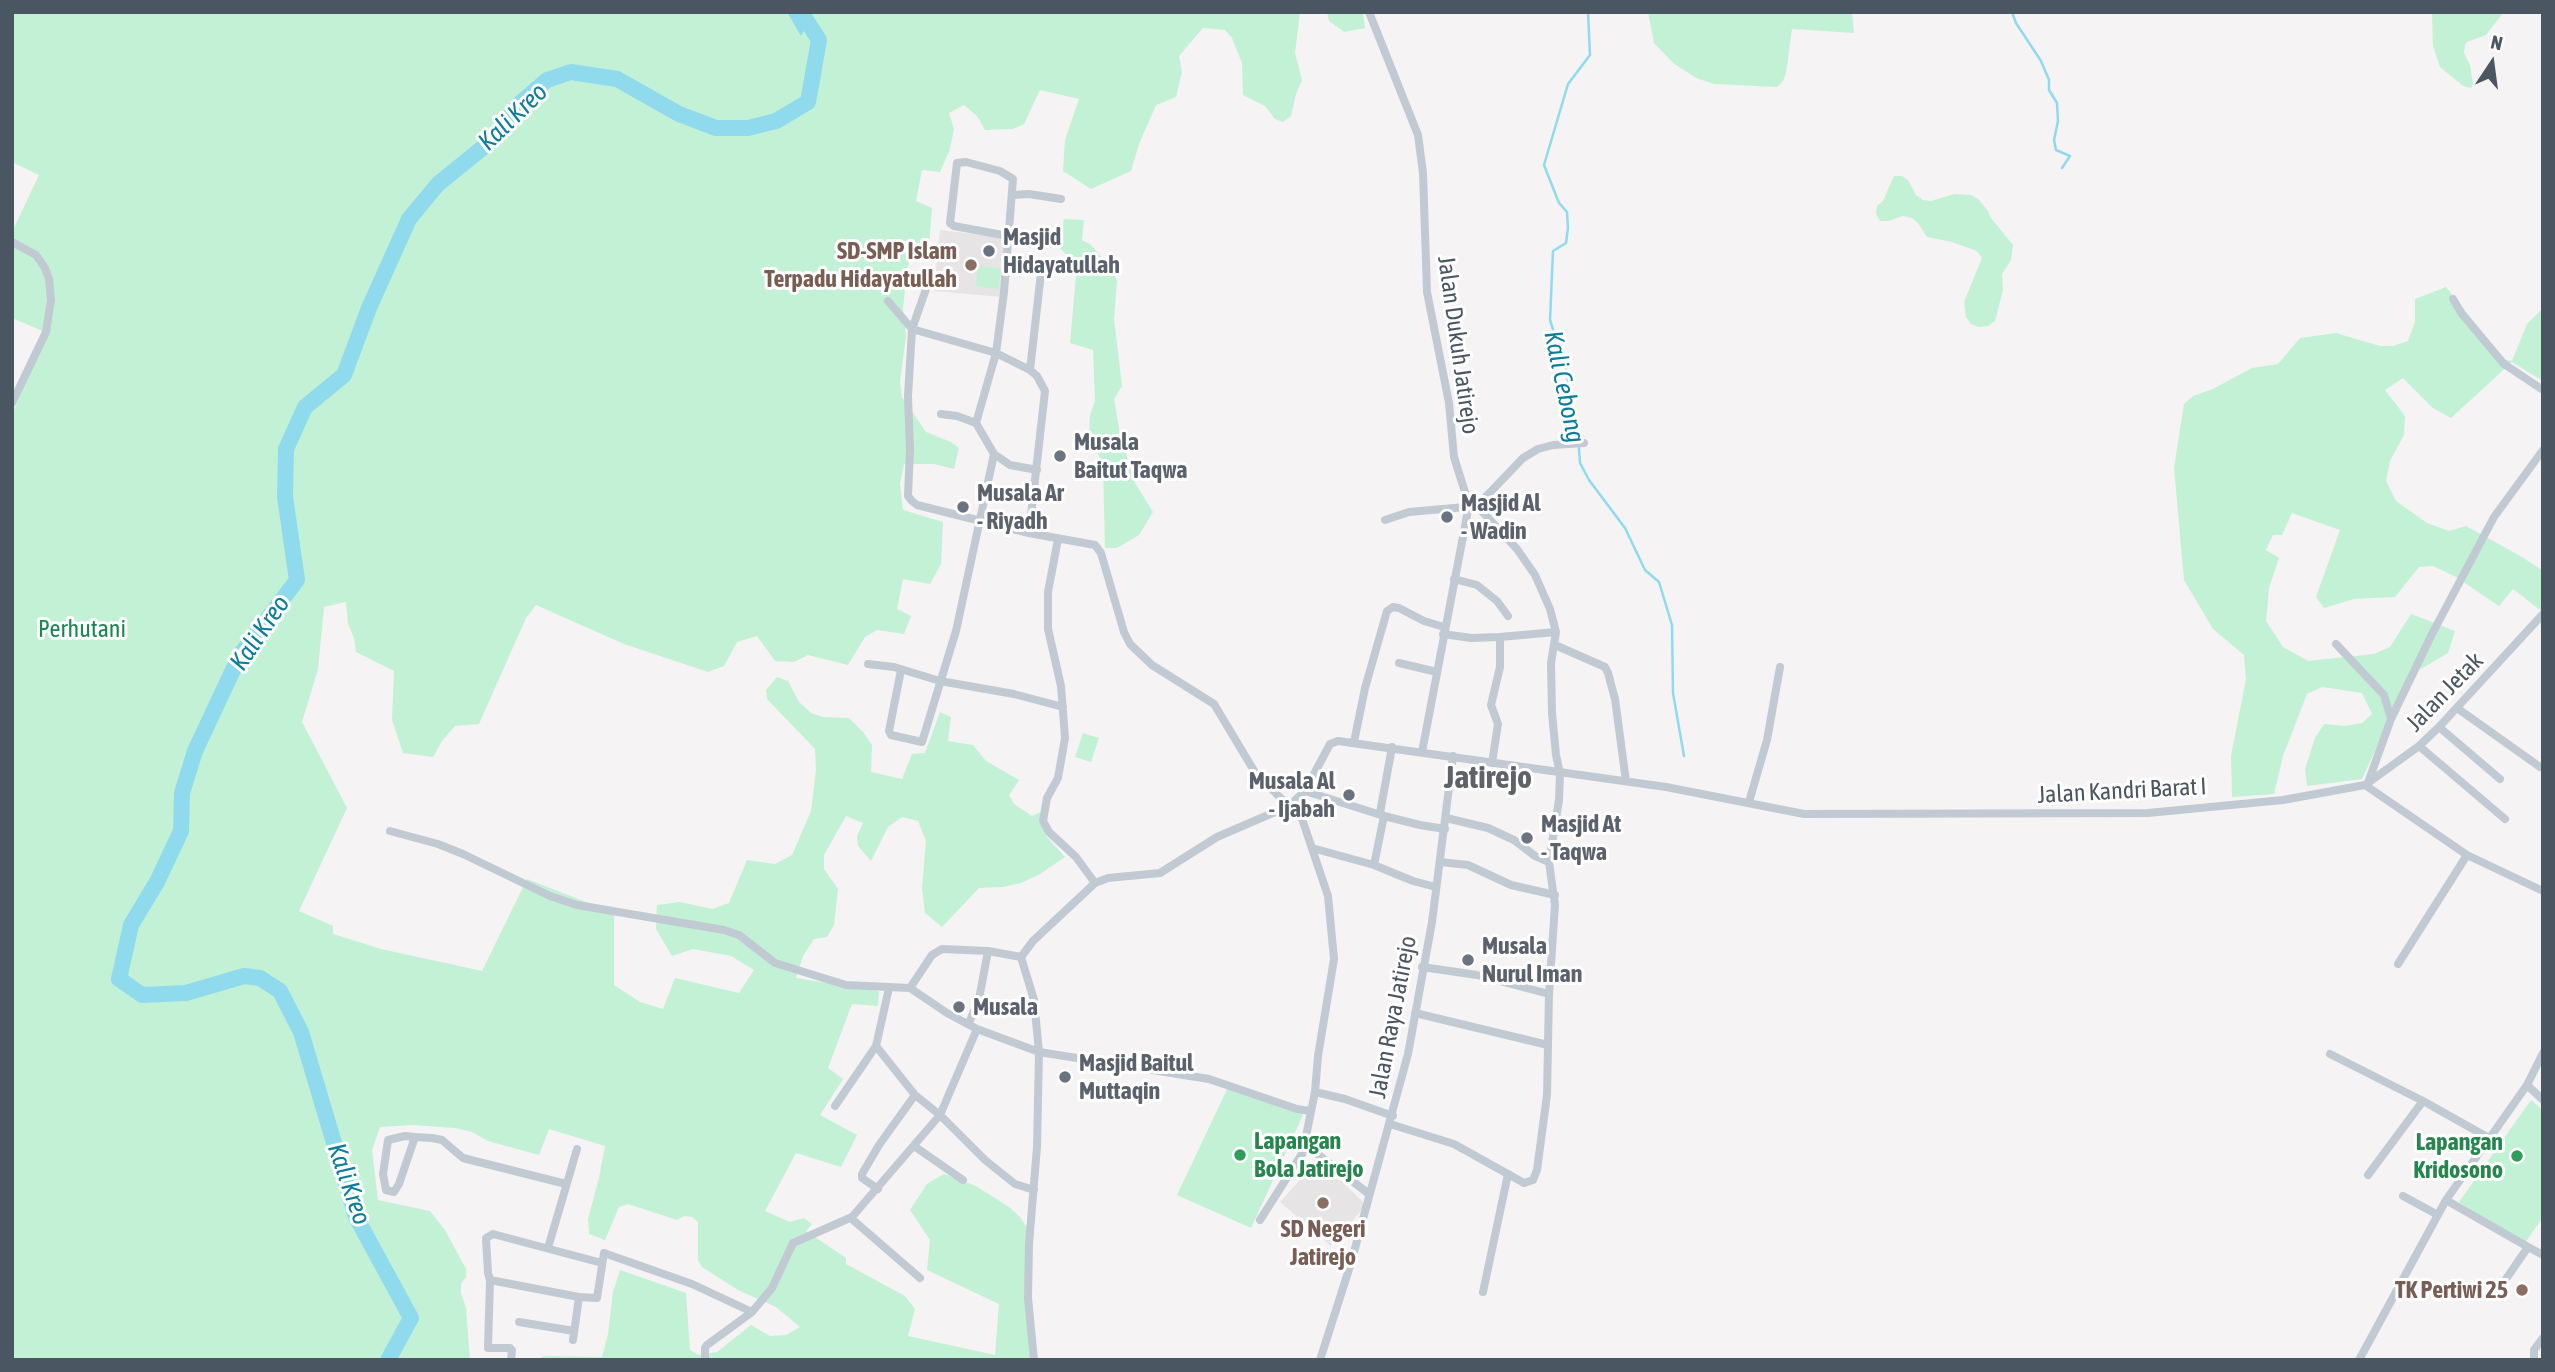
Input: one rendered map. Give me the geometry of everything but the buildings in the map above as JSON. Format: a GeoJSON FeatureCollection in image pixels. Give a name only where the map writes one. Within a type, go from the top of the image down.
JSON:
{"type":"FeatureCollection","features":[{"type":"Feature","properties":{"kind":"street","name":"Jalan Dukuh Jatirejo"},"geometry":{"type":"LineString","coordinates":[[1369,12],[1418,135],[1423,173],[1427,292],[1449,403],[1454,457],[1473,505],[1517,549],[1535,575],[1556,632],[1551,663],[1552,713],[1560,773],[1559,800],[1549,862],[1555,895],[1547,1095],[1537,1170],[1533,1180],[1524,1183],[1508,1174]]}},
{"type":"Feature","properties":{"kind":"street"},"geometry":{"type":"LineString","coordinates":[[976,423],[996,353],[1006,257],[1012,195],[1013,179],[1005,172],[966,162],[955,166],[951,225],[1008,236]]}},
{"type":"Feature","properties":{"kind":"street"},"geometry":{"type":"LineString","coordinates":[[1012,195],[1029,194],[1061,199]]}},
{"type":"Feature","properties":{"kind":"street"},"geometry":{"type":"LineString","coordinates":[[12,242],[36,255],[45,268],[51,300],[46,332],[12,403]]}},
{"type":"Feature","properties":{"kind":"street"},"geometry":{"type":"LineString","coordinates":[[1006,257],[1042,264],[1030,370]]}},
{"type":"Feature","properties":{"kind":"street"},"geometry":{"type":"LineString","coordinates":[[926,289],[912,329],[908,396],[908,496],[917,505],[1028,533],[1095,545],[1099,549],[1130,644],[1152,665],[1214,704],[1256,774],[1292,803],[1312,848],[1328,897],[1334,959],[1318,1056],[1315,1092],[1305,1136],[1307,1146],[1369,1195]]}},
{"type":"Feature","properties":{"kind":"street"},"geometry":{"type":"LineString","coordinates":[[2453,299],[2462,314],[2504,364],[2543,390]]}},
{"type":"Feature","properties":{"kind":"street"},"geometry":{"type":"LineString","coordinates":[[888,301],[912,329],[996,353],[1037,376],[1045,391],[1028,533]]}},
{"type":"Feature","properties":{"kind":"street"},"geometry":{"type":"LineString","coordinates":[[941,414],[976,423],[994,454],[1010,466],[1037,470]]}},
{"type":"Feature","properties":{"kind":"street"},"geometry":{"type":"LineString","coordinates":[[1385,520],[1409,512],[1473,505],[1523,458],[1538,449],[1584,443]]}},
{"type":"Feature","properties":{"kind":"street"},"geometry":{"type":"LineString","coordinates":[[2543,450],[2494,517],[2391,719],[2372,774],[2365,785],[2467,855],[2543,891]]}},
{"type":"Feature","properties":{"kind":"street"},"geometry":{"type":"LineString","coordinates":[[901,670],[889,731],[891,735],[920,742],[923,740],[956,631],[994,454]]}},
{"type":"Feature","properties":{"kind":"street","name":"Jalan Dukuh Jatirejo"},"geometry":{"type":"LineString","coordinates":[[1422,752],[1454,579],[1473,505]]}},
{"type":"Feature","properties":{"kind":"street"},"geometry":{"type":"LineString","coordinates":[[1058,539],[1048,592],[1048,629],[1061,686],[1065,738],[1058,778],[1047,798],[1043,821],[1049,832],[1076,857],[1095,883]]}},
{"type":"Feature","properties":{"kind":"street"},"geometry":{"type":"LineString","coordinates":[[1454,579],[1483,589],[1508,616]]}},
{"type":"Feature","properties":{"kind":"street"},"geometry":{"type":"LineString","coordinates":[[1354,742],[1365,688],[1387,611],[1393,607],[1444,630],[1471,638],[1556,632]]}},
{"type":"Feature","properties":{"kind":"street","name":"Jalan Jetak"},"geometry":{"type":"LineString","coordinates":[[2365,785],[2419,746],[2439,727],[2543,614]]}},
{"type":"Feature","properties":{"kind":"street"},"geometry":{"type":"LineString","coordinates":[[1492,763],[1498,724],[1491,705],[1500,667],[1500,637]]}},
{"type":"Feature","properties":{"kind":"street"},"geometry":{"type":"LineString","coordinates":[[2336,644],[2384,695],[2391,719]]}},
{"type":"Feature","properties":{"kind":"street"},"geometry":{"type":"LineString","coordinates":[[1021,957],[1033,942],[1095,883],[1108,878],[1160,873],[1217,837],[1292,803],[1305,791],[1330,744],[1338,741],[1626,781],[1615,699],[1605,667],[1555,645]]}},
{"type":"Feature","properties":{"kind":"street"},"geometry":{"type":"LineString","coordinates":[[1399,663],[1437,672]]}},
{"type":"Feature","properties":{"kind":"street"},"geometry":{"type":"LineString","coordinates":[[867,664],[1014,694],[1063,708]]}},
{"type":"Feature","properties":{"kind":"street"},"geometry":{"type":"LineString","coordinates":[[1749,802],[1768,740],[1780,667]]}},
{"type":"Feature","properties":{"kind":"street"},"geometry":{"type":"LineString","coordinates":[[2458,708],[2540,767]]}},
{"type":"Feature","properties":{"kind":"street"},"geometry":{"type":"LineString","coordinates":[[2439,727],[2500,779]]}},
{"type":"Feature","properties":{"kind":"street"},"geometry":{"type":"LineString","coordinates":[[2419,746],[2505,819]]}},
{"type":"Feature","properties":{"kind":"street"},"geometry":{"type":"LineString","coordinates":[[1374,865],[1392,747]]}},
{"type":"Feature","properties":{"kind":"street","name":"Jalan Raya Jatirejo"},"geometry":{"type":"LineString","coordinates":[[1320,1360],[1351,1263],[1408,1054],[1432,922],[1453,756]]}},
{"type":"Feature","properties":{"kind":"street","name":"Jalan Kandri Barat I"},"geometry":{"type":"LineString","coordinates":[[1626,781],[1804,814],[2148,813],[2283,800],[2365,785]]}},
{"type":"Feature","properties":{"kind":"street"},"geometry":{"type":"LineString","coordinates":[[1305,791],[1420,825],[1445,829]]}},
{"type":"Feature","properties":{"kind":"street"},"geometry":{"type":"LineString","coordinates":[[1446,818],[1488,828],[1514,839],[1535,856],[1549,862]]}},
{"type":"Feature","properties":{"kind":"street"},"geometry":{"type":"LineString","coordinates":[[390,831],[450,849],[550,896],[577,905],[724,930],[739,935],[775,963],[846,985],[910,988],[977,1029],[1039,1052],[1209,1079],[1310,1111]]}},
{"type":"Feature","properties":{"kind":"street"},"geometry":{"type":"LineString","coordinates":[[1312,848],[1374,865],[1436,887]]}},
{"type":"Feature","properties":{"kind":"street"},"geometry":{"type":"LineString","coordinates":[[2398,964],[2467,855]]}},
{"type":"Feature","properties":{"kind":"street"},"geometry":{"type":"LineString","coordinates":[[1440,862],[1468,865],[1511,885],[1555,895]]}},
{"type":"Feature","properties":{"kind":"street"},"geometry":{"type":"LineString","coordinates":[[910,988],[932,955],[942,948],[988,951],[1021,957]]}},
{"type":"Feature","properties":{"kind":"street"},"geometry":{"type":"LineString","coordinates":[[969,1023],[979,999],[988,951]]}},
{"type":"Feature","properties":{"kind":"street"},"geometry":{"type":"LineString","coordinates":[[1021,957],[1034,1000],[1039,1052],[1037,1147],[1028,1298],[1034,1360]]}},
{"type":"Feature","properties":{"kind":"street"},"geometry":{"type":"LineString","coordinates":[[1422,967],[1468,973],[1549,994]]}},
{"type":"Feature","properties":{"kind":"street"},"geometry":{"type":"LineString","coordinates":[[835,1106],[876,1046],[890,988]]}},
{"type":"Feature","properties":{"kind":"street"},"geometry":{"type":"LineString","coordinates":[[1415,1013],[1548,1045]]}},
{"type":"Feature","properties":{"kind":"street"},"geometry":{"type":"LineString","coordinates":[[705,1360],[705,1348],[752,1312],[779,1278],[793,1243],[852,1217],[940,1115],[977,1029]]}},
{"type":"Feature","properties":{"kind":"street"},"geometry":{"type":"LineString","coordinates":[[876,1046],[915,1095],[940,1115],[985,1160],[1015,1184],[1034,1190]]}},
{"type":"Feature","properties":{"kind":"street"},"geometry":{"type":"LineString","coordinates":[[2359,1360],[2446,1200],[2527,1085],[2543,1053]]}},
{"type":"Feature","properties":{"kind":"street"},"geometry":{"type":"LineString","coordinates":[[2330,1054],[2489,1138]]}},
{"type":"Feature","properties":{"kind":"street"},"geometry":{"type":"LineString","coordinates":[[2527,1085],[2543,1100]]}},
{"type":"Feature","properties":{"kind":"street"},"geometry":{"type":"LineString","coordinates":[[1315,1092],[1454,1143],[1508,1174],[1483,1292]]}},
{"type":"Feature","properties":{"kind":"street"},"geometry":{"type":"LineString","coordinates":[[878,1189],[862,1178],[862,1174],[915,1095]]}},
{"type":"Feature","properties":{"kind":"street"},"geometry":{"type":"LineString","coordinates":[[2368,1175],[2423,1101]]}},
{"type":"Feature","properties":{"kind":"street"},"geometry":{"type":"LineString","coordinates":[[415,1137],[399,1184],[394,1192],[386,1190],[383,1174],[388,1140],[415,1137],[442,1140],[463,1158],[566,1184]]}},
{"type":"Feature","properties":{"kind":"street"},"geometry":{"type":"LineString","coordinates":[[914,1146],[963,1180]]}},
{"type":"Feature","properties":{"kind":"street"},"geometry":{"type":"LineString","coordinates":[[1260,1220],[1307,1146]]}},
{"type":"Feature","properties":{"kind":"street"},"geometry":{"type":"LineString","coordinates":[[548,1248],[577,1149]]}},
{"type":"Feature","properties":{"kind":"street"},"geometry":{"type":"LineString","coordinates":[[2403,1196],[2438,1215]]}},
{"type":"Feature","properties":{"kind":"street"},"geometry":{"type":"LineString","coordinates":[[2446,1200],[2543,1255]]}},
{"type":"Feature","properties":{"kind":"street"},"geometry":{"type":"LineString","coordinates":[[852,1217],[920,1278]]}},
{"type":"Feature","properties":{"kind":"street"},"geometry":{"type":"LineString","coordinates":[[511,1360],[510,1348],[488,1348],[490,1280],[486,1238],[493,1234],[602,1263]]}},
{"type":"Feature","properties":{"kind":"street"},"geometry":{"type":"LineString","coordinates":[[2506,1279],[2528,1247]]}},
{"type":"Feature","properties":{"kind":"street"},"geometry":{"type":"LineString","coordinates":[[490,1280],[597,1298],[604,1253],[608,1253],[692,1284],[752,1312]]}},
{"type":"Feature","properties":{"kind":"street"},"geometry":{"type":"LineString","coordinates":[[519,1322],[574,1335],[579,1297]]}},
{"type":"Feature","properties":{"kind":"street"},"geometry":{"type":"LineString","coordinates":[[2534,1360],[2534,1350],[2543,1338]]}},
{"type":"Feature","properties":{"kind":"shaded area","name":"SD-SMP Islam Terpadu Hidayatullah"},"geometry":{"type":"Polygon","coordinates":[[[940,230],[1006,238],[1002,297],[934,291],[940,230]]]}},
{"type":"Feature","properties":{"kind":"shaded area","name":"SD Negeri Jatirejo"},"geometry":{"type":"Polygon","coordinates":[[[1319,1159],[1366,1205],[1331,1246],[1280,1202],[1319,1159]]]}},
{"type":"Feature","properties":{"kind":"green space","name":"Perhutani"},"geometry":{"type":"Polygon","coordinates":[[[12,12],[787,12],[792,18],[809,23],[814,12],[1300,12],[1295,53],[1302,80],[1291,116],[1283,122],[1275,119],[1265,106],[1243,95],[1242,63],[1232,38],[1225,30],[1203,28],[1179,56],[1182,72],[1176,97],[1156,105],[1131,171],[1091,189],[1063,171],[1065,140],[1079,99],[1040,90],[1024,124],[1013,129],[985,130],[977,116],[964,105],[949,113],[954,129],[950,149],[940,172],[922,170],[916,201],[932,208],[928,258],[910,258],[907,270],[903,309],[906,336],[900,382],[902,397],[926,432],[959,448],[954,469],[934,464],[904,464],[900,484],[903,510],[943,522],[941,564],[930,584],[903,579],[897,609],[911,616],[904,634],[877,630],[865,637],[848,665],[808,655],[794,662],[775,661],[757,636],[737,642],[724,666],[708,672],[624,644],[536,605],[526,618],[479,724],[455,726],[433,757],[403,753],[392,720],[394,671],[356,652],[348,624],[346,602],[324,607],[318,669],[302,722],[347,808],[299,911],[333,926],[333,934],[381,949],[482,971],[527,879],[586,902],[614,908],[614,985],[640,1002],[663,1009],[675,978],[739,993],[754,970],[731,956],[693,949],[672,956],[656,929],[657,905],[680,902],[712,909],[729,903],[747,860],[775,864],[792,855],[811,811],[816,770],[815,749],[767,699],[766,690],[777,677],[788,681],[799,702],[811,713],[823,717],[849,718],[863,732],[872,745],[871,772],[902,779],[912,754],[925,753],[940,712],[951,717],[948,741],[973,745],[986,761],[1019,780],[1009,795],[1014,804],[1032,816],[1041,812],[1039,821],[1047,837],[1065,857],[1021,883],[979,888],[942,927],[925,913],[922,888],[926,841],[918,821],[902,817],[888,827],[871,861],[858,846],[857,836],[863,823],[846,816],[824,855],[824,869],[838,889],[834,925],[827,937],[814,939],[803,956],[796,978],[879,991],[878,1006],[852,1004],[828,1068],[843,1079],[820,1115],[857,1135],[841,1167],[796,1153],[765,1211],[790,1222],[804,1218],[812,1224],[806,1231],[846,1258],[846,1264],[905,1296],[915,1309],[908,1336],[995,1355],[999,1304],[927,1270],[930,1240],[910,1210],[927,1184],[944,1174],[976,1186],[1009,1207],[1029,1231],[1035,1360],[536,1360],[544,1356],[602,1357],[613,1292],[620,1270],[686,1293],[690,1350],[699,1355],[717,1352],[751,1325],[770,1336],[786,1335],[800,1327],[776,1307],[738,1290],[702,1267],[698,1260],[698,1222],[692,1217],[684,1216],[677,1220],[628,1204],[619,1207],[605,1240],[589,1234],[588,1219],[605,1146],[549,1129],[539,1155],[488,1141],[472,1132],[413,1125],[380,1127],[372,1150],[378,1200],[430,1211],[445,1230],[466,1269],[461,1293],[466,1308],[470,1360],[12,1360],[12,415],[45,332],[12,318],[12,232],[39,175],[12,162],[12,12]]]}},
{"type":"Feature","properties":{"kind":"green space"},"geometry":{"type":"Polygon","coordinates":[[[1327,12],[1363,12],[1365,28],[1344,32],[1329,21],[1327,12]]]}},
{"type":"Feature","properties":{"kind":"green space"},"geometry":{"type":"Polygon","coordinates":[[[1648,12],[1852,12],[1854,33],[1792,29],[1786,73],[1777,87],[1714,84],[1696,78],[1673,63],[1654,43],[1648,12]]]}},
{"type":"Feature","properties":{"kind":"green space"},"geometry":{"type":"Polygon","coordinates":[[[2504,12],[2486,35],[2465,45],[2464,53],[2470,65],[2473,84],[2471,88],[2463,86],[2440,67],[2433,46],[2432,13],[2504,12]]]}},
{"type":"Feature","properties":{"kind":"green space"},"geometry":{"type":"Polygon","coordinates":[[[1894,176],[1902,176],[1908,180],[1916,195],[1923,200],[1931,201],[1954,194],[1971,195],[1978,199],[2013,245],[2011,260],[2002,274],[2003,290],[1995,321],[1988,326],[1971,324],[1966,317],[1964,302],[1982,258],[1977,251],[1927,237],[1912,218],[1903,216],[1880,221],[1876,214],[1877,206],[1883,201],[1894,176]]]}},
{"type":"Feature","properties":{"kind":"green space"},"geometry":{"type":"Polygon","coordinates":[[[1064,219],[1084,220],[1082,240],[1090,244],[1112,269],[1117,281],[1114,319],[1122,386],[1114,399],[1120,434],[1135,483],[1153,512],[1139,535],[1117,548],[1105,548],[1103,465],[1089,435],[1090,415],[1095,401],[1093,350],[1070,343],[1076,276],[1071,260],[1059,247],[1064,219]]]}},
{"type":"Feature","properties":{"kind":"green space"},"geometry":{"type":"Polygon","coordinates":[[[978,266],[1001,269],[998,289],[976,286],[978,266]]]}},
{"type":"Feature","properties":{"kind":"green space"},"geometry":{"type":"Polygon","coordinates":[[[2446,287],[2504,359],[2512,361],[2527,324],[2543,308],[2543,381],[2512,362],[2451,418],[2433,408],[2403,378],[2385,390],[2405,416],[2404,435],[2390,461],[2386,481],[2396,501],[2427,523],[2449,531],[2466,526],[2543,571],[2543,606],[2540,610],[2513,589],[2499,606],[2456,577],[2433,566],[2419,567],[2395,597],[2354,599],[2324,608],[2316,597],[2340,530],[2292,513],[2282,535],[2273,535],[2266,550],[2279,558],[2269,588],[2266,621],[2283,647],[2308,661],[2374,654],[2390,647],[2411,614],[2455,631],[2448,653],[2421,669],[2412,670],[2362,779],[2307,786],[2305,769],[2315,738],[2324,724],[2345,726],[2362,723],[2372,714],[2362,693],[2322,687],[2307,694],[2283,756],[2274,794],[2232,797],[2231,756],[2246,679],[2244,655],[2213,629],[2184,580],[2174,468],[2184,404],[2193,396],[2213,389],[2252,368],[2278,364],[2300,338],[2336,333],[2380,346],[2393,346],[2408,341],[2415,322],[2415,299],[2446,287]]]}},
{"type":"Feature","properties":{"kind":"green space"},"geometry":{"type":"Polygon","coordinates":[[[1083,733],[1099,738],[1091,762],[1075,757],[1083,733]]]}},
{"type":"Feature","properties":{"kind":"green space","name":"Lapangan Bola Jatirejo"},"geometry":{"type":"Polygon","coordinates":[[[1230,1083],[1303,1115],[1251,1228],[1177,1195],[1230,1083]]]}},
{"type":"Feature","properties":{"kind":"green space","name":"Lapangan Kridosono"},"geometry":{"type":"Polygon","coordinates":[[[2531,1100],[2543,1110],[2543,1217],[2523,1246],[2459,1202],[2531,1100]]]}},
{"type":"Feature","properties":{"kind":"water"},"geometry":{"type":"Polygon","coordinates":[[[787,12],[814,12],[801,36],[787,12]]]}},
{"type":"Feature","properties":{"kind":"waterway","name":"Kali Kreo"},"geometry":{"type":"LineString","coordinates":[[388,1360],[411,1318],[356,1217],[301,1032],[280,991],[260,978],[244,976],[186,993],[142,995],[119,979],[131,925],[157,882],[181,831],[182,793],[195,751],[240,655],[297,580],[285,497],[286,449],[305,407],[344,375],[369,308],[409,219],[438,184],[496,137],[518,105],[547,80],[571,72],[617,79],[679,114],[716,128],[748,128],[776,121],[808,102],[819,40],[801,12]]}},
{"type":"Feature","properties":{"kind":"waterway","name":"Kali Cebong"},"geometry":{"type":"LineString","coordinates":[[1588,12],[1590,55],[1568,84],[1544,165],[1559,203],[1567,212],[1568,228],[1566,243],[1553,251],[1550,320],[1566,370],[1580,463],[1589,480],[1625,528],[1645,570],[1659,582],[1672,625],[1673,693],[1684,756]]}},
{"type":"Feature","properties":{"kind":"waterway"},"geometry":{"type":"LineString","coordinates":[[2012,12],[2016,23],[2041,61],[2049,80],[2049,90],[2057,103],[2058,121],[2054,140],[2056,150],[2070,156],[2062,168]]}},
{"type":"Feature","properties":{"kind":"place","name":"Masjid Hidayatullah"},"geometry":{"type":"Point","coordinates":[989,251]}},
{"type":"Feature","properties":{"kind":"place","name":"SD-SMP Islam Terpadu Hidayatullah"},"geometry":{"type":"Point","coordinates":[971,265]}},
{"type":"Feature","properties":{"kind":"place","name":"Musala Baitut Taqwa"},"geometry":{"type":"Point","coordinates":[1060,456]}},
{"type":"Feature","properties":{"kind":"place","name":"Musala Ar - Riyadh"},"geometry":{"type":"Point","coordinates":[963,507]}},
{"type":"Feature","properties":{"kind":"place","name":"Masjid Al - Wadin"},"geometry":{"type":"Point","coordinates":[1447,517]}},
{"type":"Feature","properties":{"kind":"place","name":"Musala Al - Ijabah"},"geometry":{"type":"Point","coordinates":[1349,795]}},
{"type":"Feature","properties":{"kind":"place","name":"Masjid At - Taqwa"},"geometry":{"type":"Point","coordinates":[1527,838]}},
{"type":"Feature","properties":{"kind":"place","name":"Musala Nurul Iman"},"geometry":{"type":"Point","coordinates":[1468,960]}},
{"type":"Feature","properties":{"kind":"place","name":"Musala"},"geometry":{"type":"Point","coordinates":[959,1007]}},
{"type":"Feature","properties":{"kind":"place","name":"Masjid Baitul Muttaqin"},"geometry":{"type":"Point","coordinates":[1065,1077]}},
{"type":"Feature","properties":{"kind":"place","name":"Lapangan Bola Jatirejo"},"geometry":{"type":"Point","coordinates":[1240,1155]}},
{"type":"Feature","properties":{"kind":"place","name":"Lapangan Kridosono"},"geometry":{"type":"Point","coordinates":[2517,1156]}},
{"type":"Feature","properties":{"kind":"place","name":"SD Negeri Jatirejo"},"geometry":{"type":"Point","coordinates":[1323,1203]}},
{"type":"Feature","properties":{"kind":"place","name":"TK Pertiwi 25"},"geometry":{"type":"Point","coordinates":[2522,1290]}},
{"type":"Feature","properties":{"kind":"district","name":"Jatirejo"},"geometry":{"type":"Point","coordinates":[1488,778]}}]}
